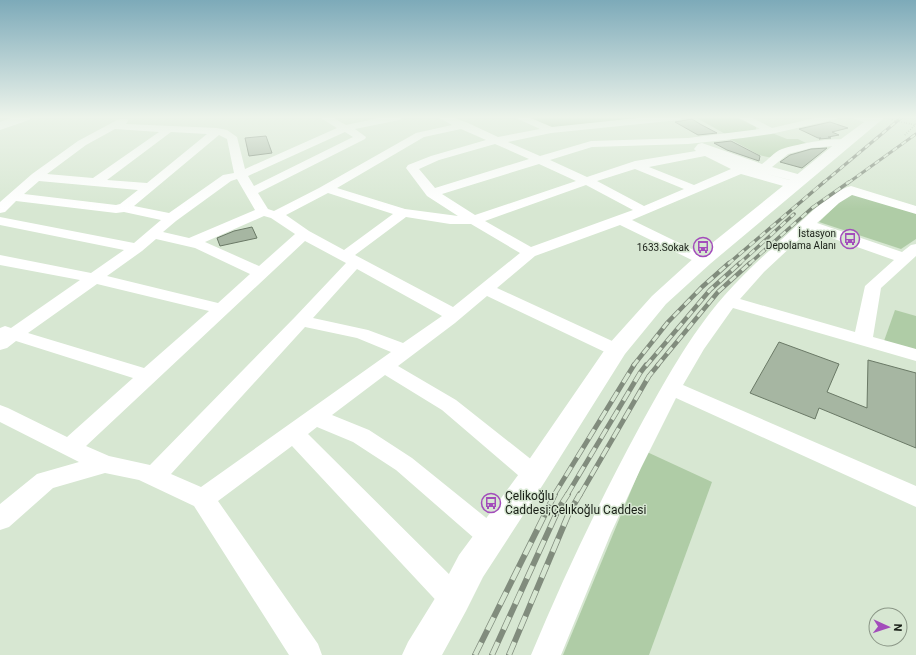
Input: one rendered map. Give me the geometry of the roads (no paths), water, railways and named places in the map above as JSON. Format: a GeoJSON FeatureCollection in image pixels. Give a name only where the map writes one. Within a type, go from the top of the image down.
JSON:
{"type":"FeatureCollection","features":[{"type":"Feature","properties":{"kind":"main road"},"geometry":{"type":"LineString","coordinates":[[421,655],[454,599],[471,566],[534,475],[616,350],[659,300],[703,260],[839,148]]}},
{"type":"Feature","properties":{"kind":"street"},"geometry":{"type":"LineString","coordinates":[[0,210],[36,177],[76,148]]}},
{"type":"Feature","properties":{"kind":"street"},"geometry":{"type":"LineString","coordinates":[[96,182],[143,148]]}},
{"type":"Feature","properties":{"kind":"street"},"geometry":{"type":"LineString","coordinates":[[124,208],[197,148]]}},
{"type":"Feature","properties":{"kind":"street"},"geometry":{"type":"LineString","coordinates":[[235,148],[241,175],[251,192],[269,214],[454,315]]}},
{"type":"Feature","properties":{"kind":"street"},"geometry":{"type":"LineString","coordinates":[[5,336],[137,248],[171,218],[227,178],[241,175],[302,148]]}},
{"type":"Feature","properties":{"kind":"street"},"geometry":{"type":"LineString","coordinates":[[251,192],[340,148]]}},
{"type":"Feature","properties":{"kind":"street"},"geometry":{"type":"LineString","coordinates":[[192,242],[217,230],[269,214],[327,189],[398,148]]}},
{"type":"Feature","properties":{"kind":"street"},"geometry":{"type":"LineString","coordinates":[[472,148],[435,158],[412,168],[432,193],[530,253]]}},
{"type":"Feature","properties":{"kind":"street"},"geometry":{"type":"LineString","coordinates":[[511,148],[587,181],[644,211]]}},
{"type":"Feature","properties":{"kind":"street"},"geometry":{"type":"LineString","coordinates":[[432,193],[578,148]]}},
{"type":"Feature","properties":{"kind":"street"},"geometry":{"type":"LineString","coordinates":[[701,148],[752,168],[798,182]]}},
{"type":"Feature","properties":{"kind":"street"},"geometry":{"type":"LineString","coordinates":[[203,499],[454,315],[530,253],[644,211],[694,189],[752,168],[784,152],[801,148]]}},
{"type":"Feature","properties":{"kind":"street"},"geometry":{"type":"LineString","coordinates":[[327,189],[403,213],[450,220],[474,220],[635,165],[709,152]]}},
{"type":"Feature","properties":{"kind":"street"},"geometry":{"type":"LineString","coordinates":[[635,165],[694,189]]}},
{"type":"Feature","properties":{"kind":"street"},"geometry":{"type":"LineString","coordinates":[[752,168],[798,182]]}},
{"type":"Feature","properties":{"kind":"street"},"geometry":{"type":"LineString","coordinates":[[36,177],[150,187]]}},
{"type":"Feature","properties":{"kind":"street"},"geometry":{"type":"LineString","coordinates":[[0,190],[116,209],[124,208],[171,218]]}},
{"type":"Feature","properties":{"kind":"street"},"geometry":{"type":"LineString","coordinates":[[546,655],[598,533],[629,468],[671,388],[695,348],[729,301],[758,269],[834,200],[851,190],[916,210]]}},
{"type":"Feature","properties":{"kind":"street"},"geometry":{"type":"LineString","coordinates":[[154,476],[301,321],[351,258],[375,235],[403,213]]}},
{"type":"Feature","properties":{"kind":"street"},"geometry":{"type":"LineString","coordinates":[[619,219],[703,260]]}},
{"type":"Feature","properties":{"kind":"street"},"geometry":{"type":"LineString","coordinates":[[0,221],[137,248]]}},
{"type":"Feature","properties":{"kind":"street"},"geometry":{"type":"LineString","coordinates":[[808,225],[910,253]]}},
{"type":"Feature","properties":{"kind":"street"},"geometry":{"type":"LineString","coordinates":[[152,234],[200,244],[261,273]]}},
{"type":"Feature","properties":{"kind":"street"},"geometry":{"type":"LineString","coordinates":[[69,448],[304,234]]}},
{"type":"Feature","properties":{"kind":"street"},"geometry":{"type":"LineString","coordinates":[[863,340],[873,286],[910,253]]}},
{"type":"Feature","properties":{"kind":"street"},"geometry":{"type":"LineString","coordinates":[[0,260],[94,278],[222,309]]}},
{"type":"Feature","properties":{"kind":"street"},"geometry":{"type":"LineString","coordinates":[[486,289],[616,350]]}},
{"type":"Feature","properties":{"kind":"street"},"geometry":{"type":"LineString","coordinates":[[729,301],[916,355]]}},
{"type":"Feature","properties":{"kind":"street"},"geometry":{"type":"LineString","coordinates":[[301,321],[362,334],[406,351]]}},
{"type":"Feature","properties":{"kind":"street"},"geometry":{"type":"LineString","coordinates":[[5,336],[148,376]]}},
{"type":"Feature","properties":{"kind":"street"},"geometry":{"type":"LineString","coordinates":[[384,366],[449,405],[534,475]]}},
{"type":"Feature","properties":{"kind":"street"},"geometry":{"type":"LineString","coordinates":[[671,388],[697,398],[916,497]]}},
{"type":"Feature","properties":{"kind":"street"},"geometry":{"type":"LineString","coordinates":[[0,413],[69,448],[105,464],[144,472],[203,499],[307,655]]}},
{"type":"Feature","properties":{"kind":"street"},"geometry":{"type":"LineString","coordinates":[[315,416],[362,436],[404,464],[491,537]]}},
{"type":"Feature","properties":{"kind":"street"},"geometry":{"type":"LineString","coordinates":[[292,433],[454,599]]}},
{"type":"Feature","properties":{"kind":"street"},"geometry":{"type":"LineString","coordinates":[[0,519],[44,481],[105,464]]}},
{"type":"Feature","properties":{"kind":"railway"},"geometry":{"type":"LineString","coordinates":[[823,183],[865,148]]}},
{"type":"Feature","properties":{"kind":"railway"},"geometry":{"type":"LineString","coordinates":[[848,183],[897,148]]}},
{"type":"Feature","properties":{"kind":"railway"},"geometry":{"type":"LineString","coordinates":[[728,264],[824,182]]}},
{"type":"Feature","properties":{"kind":"railway"},"geometry":{"type":"LineString","coordinates":[[749,264],[812,208],[849,182]]}},
{"type":"Feature","properties":{"kind":"railway"},"geometry":{"type":"LineString","coordinates":[[739,264],[794,214]]}},
{"type":"Feature","properties":{"kind":"railway"},"geometry":{"type":"LineString","coordinates":[[633,366],[668,322],[702,287],[729,263]]}},
{"type":"Feature","properties":{"kind":"railway"},"geometry":{"type":"LineString","coordinates":[[646,366],[710,290],[740,263]]}},
{"type":"Feature","properties":{"kind":"railway"},"geometry":{"type":"LineString","coordinates":[[657,366],[718,292],[750,263]]}},
{"type":"Feature","properties":{"kind":"railway"},"geometry":{"type":"LineString","coordinates":[[554,495],[634,365]]}},
{"type":"Feature","properties":{"kind":"railway"},"geometry":{"type":"LineString","coordinates":[[567,495],[646,365]]}},
{"type":"Feature","properties":{"kind":"railway"},"geometry":{"type":"LineString","coordinates":[[580,495],[649,376],[658,365]]}},
{"type":"Feature","properties":{"kind":"railway"},"geometry":{"type":"LineString","coordinates":[[475,655],[555,494]]}},
{"type":"Feature","properties":{"kind":"railway"},"geometry":{"type":"LineString","coordinates":[[492,655],[559,508],[568,494]]}},
{"type":"Feature","properties":{"kind":"railway"},"geometry":{"type":"LineString","coordinates":[[509,655],[569,513],[580,494]]}},
{"type":"Feature","properties":{"kind":"place","name":"İstasyon Depolama Alanı"},"geometry":{"type":"Point","coordinates":[850,239]}},
{"type":"Feature","properties":{"kind":"place","name":"1633.Sokak"},"geometry":{"type":"Point","coordinates":[703,247]}},
{"type":"Feature","properties":{"kind":"place","name":"Çelikoğlu Caddesi;Çelıkoğlu Caddesi"},"geometry":{"type":"Point","coordinates":[491,503]}}]}
